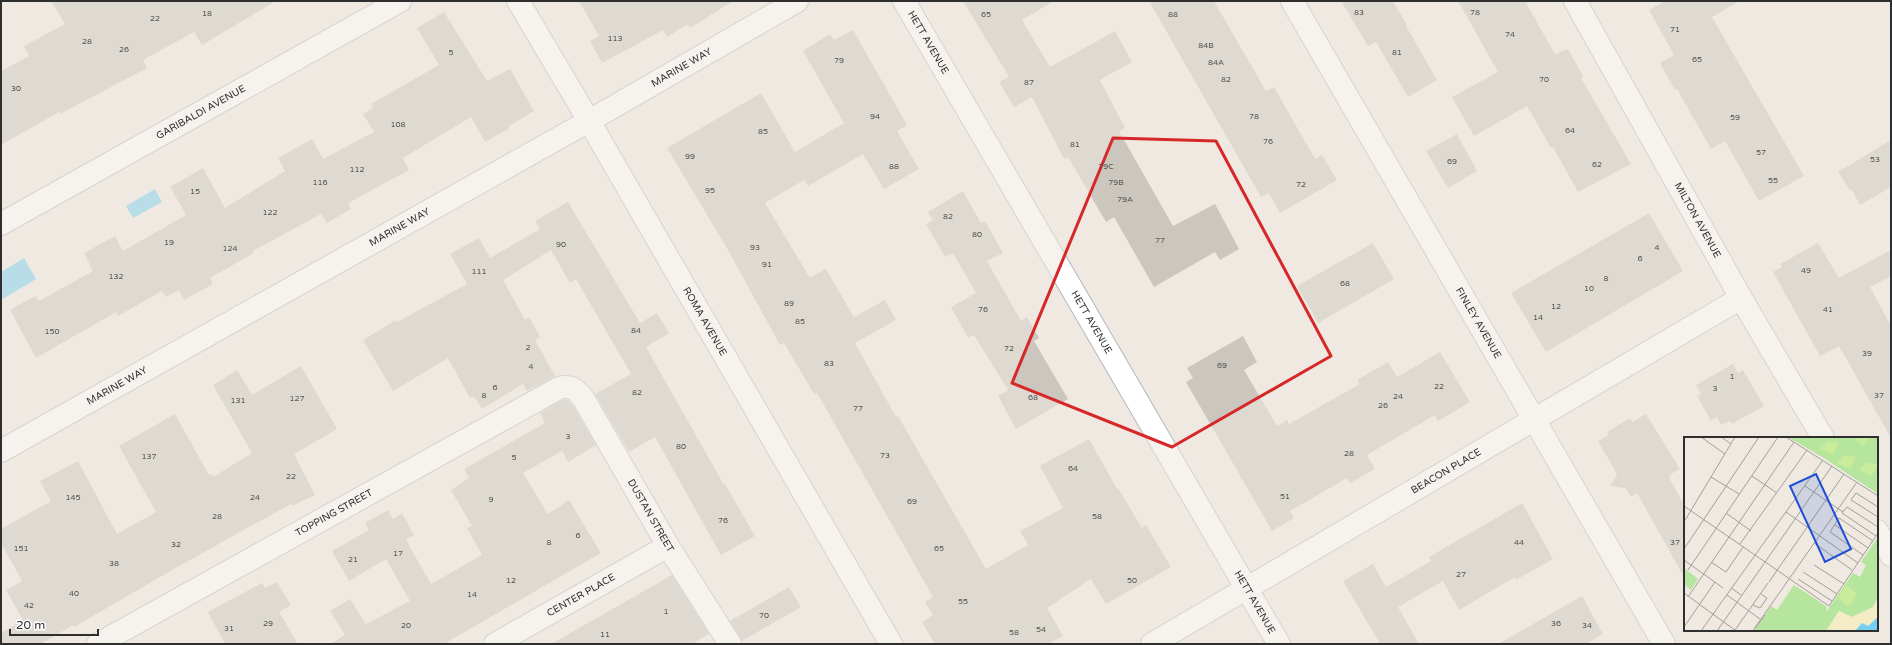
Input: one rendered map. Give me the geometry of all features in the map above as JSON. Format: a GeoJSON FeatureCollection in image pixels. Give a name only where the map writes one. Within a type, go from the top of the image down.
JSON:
{"type":"FeatureCollection","features":[{"type":"Feature","properties":{"kind":"street","name":"GARIBALDI AVENUE"},"geometry":{"type":"LineString","coordinates":[[1,224],[400,1]]}},
{"type":"Feature","properties":{"kind":"street","name":"ROMA AVENUE"},"geometry":{"type":"LineString","coordinates":[[518,1],[589,121],[891,644]]}},
{"type":"Feature","properties":{"kind":"street","name":"MARINE WAY"},"geometry":{"type":"LineString","coordinates":[[1,451],[589,121],[798,1]]}},
{"type":"Feature","properties":{"kind":"street","name":"HETT AVENUE"},"geometry":{"type":"LineString","coordinates":[[904,1],[1279,644]]}},
{"type":"Feature","properties":{"kind":"street","name":"FINLEY AVENUE"},"geometry":{"type":"LineString","coordinates":[[1292,1],[1664,644]]}},
{"type":"Feature","properties":{"kind":"street","name":"MILTON AVENUE"},"geometry":{"type":"LineString","coordinates":[[1575,1],[1741,298],[1822,437]]}},
{"type":"Feature","properties":{"kind":"street","name":"BEACON PLACE"},"geometry":{"type":"LineString","coordinates":[[1152,644],[1741,298]]}},
{"type":"Feature","properties":{"kind":"street","name":"TOPPING STREET"},"geometry":{"type":"LineString","coordinates":[[98,644],[559,388],[565,386],[572,388]]}},
{"type":"Feature","properties":{"kind":"street","name":"DUSTAN STREET"},"geometry":{"type":"LineString","coordinates":[[572,388],[583,398],[668,546],[730,644]]}},
{"type":"Feature","properties":{"kind":"street"},"geometry":{"type":"LineString","coordinates":[[1878,533],[1891,555]]}},
{"type":"Feature","properties":{"kind":"street","name":"CENTER PLACE"},"geometry":{"type":"LineString","coordinates":[[495,644],[668,546]]}},
{"type":"Feature","properties":{"kind":"highlighted area"},"geometry":{"type":"Polygon","coordinates":[[[1113,138],[1216,141],[1331,356],[1172,447],[1012,383],[1113,138]]]}},
{"type":"Feature","properties":{"kind":"water"},"geometry":{"type":"Polygon","coordinates":[[[155,189],[162,202],[133,218],[126,206],[155,189]]]}},
{"type":"Feature","properties":{"kind":"water"},"geometry":{"type":"Polygon","coordinates":[[[24,258],[36,279],[1,300],[1,272],[24,258]]]}},
{"type":"Feature","properties":{"kind":"building"},"geometry":{"type":"Polygon","coordinates":[[[51,1],[276,1],[202,45],[194,32],[143,60],[147,68],[60,114],[59,112],[1,145],[1,71],[29,56],[24,46],[65,24],[51,1]]]}},
{"type":"Feature","properties":{"kind":"building"},"geometry":{"type":"Polygon","coordinates":[[[579,1],[733,1],[690,28],[688,24],[667,37],[663,30],[602,63],[590,41],[599,36],[579,1]]]}},
{"type":"Feature","properties":{"kind":"building"},"geometry":{"type":"Polygon","coordinates":[[[963,1],[1054,1],[1022,20],[1050,67],[1115,31],[1132,62],[1100,80],[1125,128],[1119,131],[1173,226],[1215,204],[1239,249],[1220,260],[1215,252],[1154,287],[1114,217],[1106,222],[1068,157],[1064,159],[1032,97],[1014,107],[999,82],[1009,77],[963,1]]]}},
{"type":"Feature","properties":{"kind":"building"},"geometry":{"type":"Polygon","coordinates":[[[1149,1],[1214,1],[1266,91],[1274,87],[1315,159],[1322,155],[1337,180],[1280,213],[1269,193],[1261,197],[1149,1]]]}},
{"type":"Feature","properties":{"kind":"building"},"geometry":{"type":"Polygon","coordinates":[[[1341,1],[1393,1],[1437,80],[1408,97],[1376,42],[1368,46],[1341,1]]]}},
{"type":"Feature","properties":{"kind":"building"},"geometry":{"type":"Polygon","coordinates":[[[1458,1],[1525,1],[1555,54],[1568,49],[1583,76],[1581,78],[1631,164],[1578,192],[1553,147],[1551,148],[1527,106],[1474,136],[1452,97],[1498,72],[1458,1]]]}},
{"type":"Feature","properties":{"kind":"building"},"geometry":{"type":"Polygon","coordinates":[[[1665,1],[1740,1],[1712,17],[1804,176],[1759,201],[1725,141],[1711,149],[1677,89],[1675,90],[1660,63],[1674,55],[1649,10],[1665,1]]]}},
{"type":"Feature","properties":{"kind":"building"},"geometry":{"type":"Polygon","coordinates":[[[444,12],[487,81],[510,69],[534,111],[509,126],[510,128],[485,142],[471,117],[403,158],[409,170],[348,203],[351,209],[327,223],[321,214],[253,251],[254,253],[210,278],[213,284],[184,300],[179,290],[166,297],[162,291],[118,316],[116,312],[36,358],[10,310],[35,296],[39,301],[93,271],[84,253],[115,236],[123,251],[186,215],[170,187],[203,168],[225,208],[285,171],[278,158],[312,139],[323,159],[374,132],[363,114],[373,108],[371,104],[439,65],[417,28],[444,12]]]}},
{"type":"Feature","properties":{"kind":"building"},"geometry":{"type":"Polygon","coordinates":[[[853,30],[907,125],[897,131],[919,169],[884,189],[863,154],[808,186],[804,180],[765,203],[810,278],[826,269],[854,317],[885,300],[896,320],[855,343],[896,417],[898,416],[986,569],[1028,545],[1020,531],[1063,508],[1040,466],[1089,439],[1117,489],[1118,488],[1142,528],[1146,525],[1171,567],[1106,604],[1091,579],[1047,608],[1063,636],[1048,644],[935,644],[922,622],[933,615],[925,602],[933,597],[817,393],[814,394],[784,343],[780,345],[728,250],[667,148],[761,93],[795,152],[844,123],[803,51],[830,34],[834,40],[853,30]]]}},
{"type":"Feature","properties":{"kind":"building"},"geometry":{"type":"Polygon","coordinates":[[[1457,134],[1477,171],[1448,188],[1426,151],[1457,134]]]}},
{"type":"Feature","properties":{"kind":"building"},"geometry":{"type":"Polygon","coordinates":[[[1891,140],[1891,187],[1860,205],[1852,190],[1850,190],[1838,172],[1891,140]]]}},
{"type":"Feature","properties":{"kind":"building"},"geometry":{"type":"Polygon","coordinates":[[[963,191],[981,223],[985,221],[1003,253],[987,261],[1021,321],[1027,317],[1039,338],[1034,341],[1068,399],[1016,429],[998,396],[1008,390],[974,335],[968,338],[951,307],[976,293],[953,253],[945,257],[926,224],[933,220],[928,212],[963,191]]]}},
{"type":"Feature","properties":{"kind":"building"},"geometry":{"type":"Polygon","coordinates":[[[568,202],[640,323],[657,313],[669,333],[646,347],[724,485],[725,484],[755,536],[721,555],[655,437],[629,452],[595,394],[631,374],[576,279],[570,283],[551,250],[503,280],[525,320],[529,317],[540,337],[535,340],[555,376],[527,391],[523,384],[482,409],[474,396],[470,398],[448,358],[393,391],[363,340],[396,320],[397,322],[467,284],[450,254],[479,238],[490,258],[540,229],[535,221],[568,202]]]}},
{"type":"Feature","properties":{"kind":"building"},"geometry":{"type":"Polygon","coordinates":[[[1649,213],[1683,271],[1546,352],[1511,293],[1649,213]]]}},
{"type":"Feature","properties":{"kind":"building"},"geometry":{"type":"Polygon","coordinates":[[[1373,243],[1394,279],[1318,323],[1297,286],[1373,243]]]}},
{"type":"Feature","properties":{"kind":"building"},"geometry":{"type":"Polygon","coordinates":[[[1818,243],[1839,278],[1891,250],[1891,276],[1870,287],[1891,326],[1891,438],[1839,346],[1820,356],[1773,272],[1782,267],[1780,264],[1818,243]]]}},
{"type":"Feature","properties":{"kind":"building"},"geometry":{"type":"Polygon","coordinates":[[[1243,336],[1257,362],[1244,370],[1277,426],[1287,420],[1289,424],[1360,384],[1357,380],[1388,362],[1397,377],[1440,352],[1470,402],[1438,421],[1435,415],[1367,455],[1375,469],[1350,483],[1347,478],[1290,511],[1294,518],[1272,531],[1186,382],[1193,378],[1187,368],[1243,336]]]}},
{"type":"Feature","properties":{"kind":"building"},"geometry":{"type":"Polygon","coordinates":[[[1733,364],[1738,373],[1743,370],[1764,406],[1732,424],[1730,421],[1721,425],[1717,417],[1711,421],[1697,396],[1701,394],[1696,385],[1733,364]]]}},
{"type":"Feature","properties":{"kind":"building"},"geometry":{"type":"Polygon","coordinates":[[[301,366],[337,429],[294,454],[315,495],[292,506],[291,504],[74,627],[73,625],[41,644],[1,644],[1,633],[23,620],[6,590],[22,581],[1,543],[1,529],[51,501],[40,481],[78,461],[117,534],[156,512],[119,446],[175,414],[209,475],[211,474],[213,477],[252,453],[213,385],[237,370],[252,395],[301,366]]]}},
{"type":"Feature","properties":{"kind":"building"},"geometry":{"type":"Polygon","coordinates":[[[563,400],[568,400],[573,406],[596,445],[568,462],[562,451],[523,473],[548,514],[569,500],[601,553],[444,644],[330,644],[345,635],[330,611],[350,599],[366,624],[410,601],[386,559],[349,581],[332,551],[369,530],[365,523],[388,510],[393,519],[402,513],[414,535],[406,540],[431,584],[482,555],[467,528],[472,526],[451,490],[469,478],[464,469],[545,423],[540,413],[563,400]]]}},
{"type":"Feature","properties":{"kind":"building"},"geometry":{"type":"Polygon","coordinates":[[[1646,414],[1680,469],[1669,475],[1671,477],[1669,478],[1684,504],[1684,577],[1637,493],[1631,497],[1625,488],[1610,486],[1617,474],[1598,441],[1609,435],[1607,432],[1630,418],[1632,422],[1646,414]]]}},
{"type":"Feature","properties":{"kind":"building"},"geometry":{"type":"Polygon","coordinates":[[[1522,503],[1553,559],[1516,580],[1515,577],[1459,610],[1443,581],[1398,607],[1419,644],[1380,644],[1343,581],[1373,564],[1386,587],[1431,561],[1429,557],[1522,503]]]}},
{"type":"Feature","properties":{"kind":"building"},"geometry":{"type":"Polygon","coordinates":[[[672,575],[709,634],[692,644],[551,644],[672,575]]]}},
{"type":"Feature","properties":{"kind":"building"},"geometry":{"type":"Polygon","coordinates":[[[277,582],[291,605],[279,612],[298,644],[225,644],[208,612],[262,583],[265,588],[277,582]]]}},
{"type":"Feature","properties":{"kind":"building"},"geometry":{"type":"Polygon","coordinates":[[[789,587],[801,607],[742,641],[730,621],[789,587]]]}},
{"type":"Feature","properties":{"kind":"building"},"geometry":{"type":"Polygon","coordinates":[[[1582,596],[1603,634],[1586,644],[1498,644],[1582,596]]]}}]}
